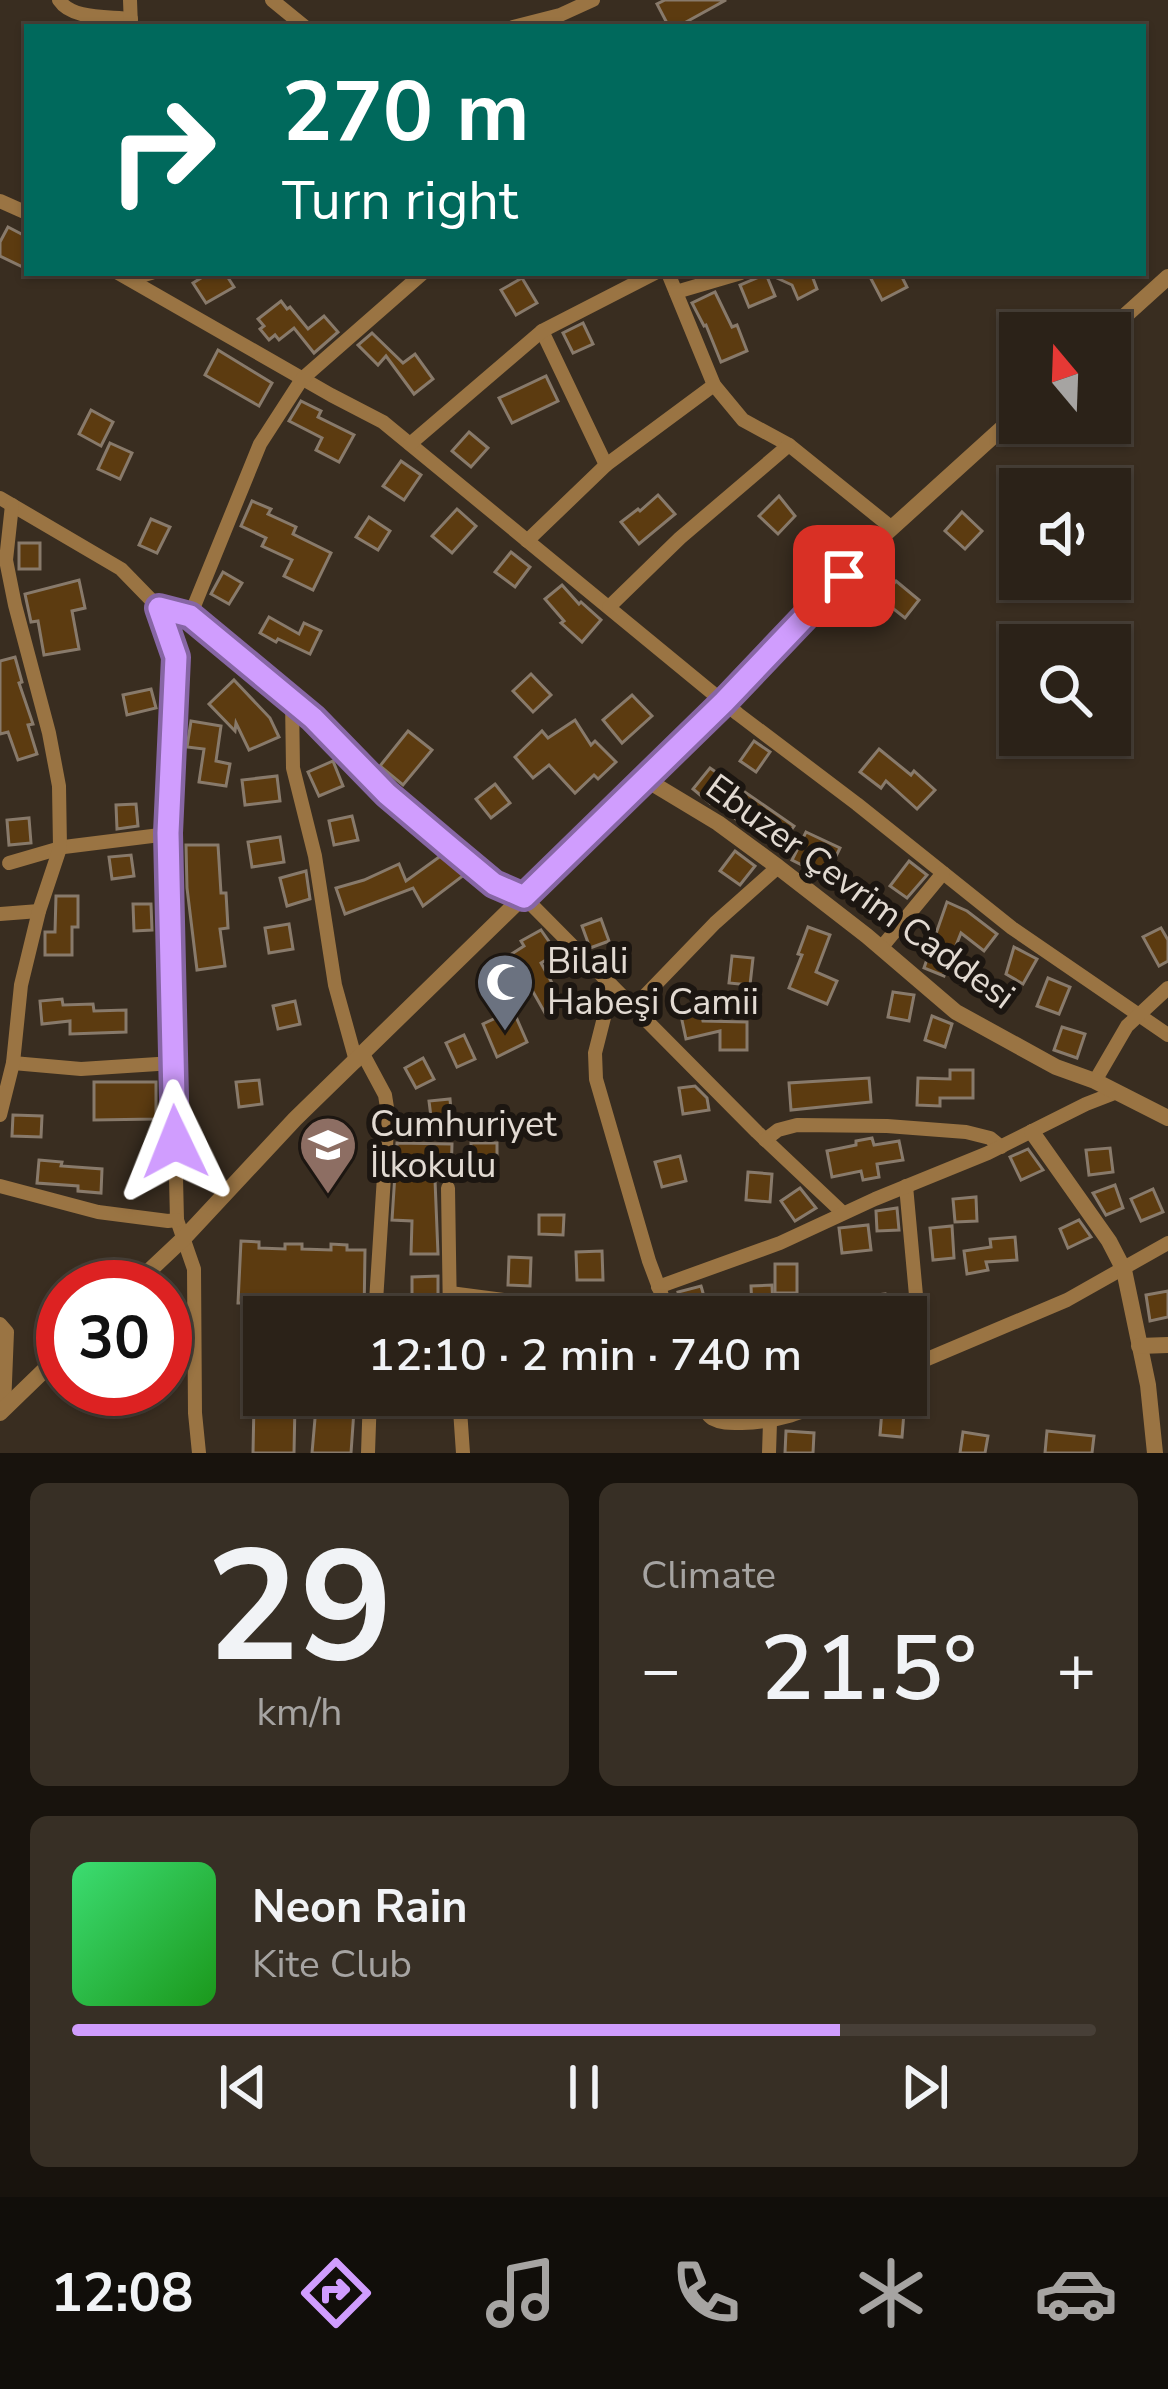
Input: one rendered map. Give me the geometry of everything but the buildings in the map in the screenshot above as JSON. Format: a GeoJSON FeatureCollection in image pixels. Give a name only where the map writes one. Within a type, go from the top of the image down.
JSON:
{"type":"FeatureCollection","features":[{"type":"Feature","properties":{"kind":"street"},"geometry":{"type":"LineString","coordinates":[[59,0],[71,12],[131,23],[130,0]]}},
{"type":"Feature","properties":{"kind":"street"},"geometry":{"type":"LineString","coordinates":[[272,0],[300,24]]}},
{"type":"Feature","properties":{"kind":"street"},"geometry":{"type":"LineString","coordinates":[[563,21],[593,0]]}},
{"type":"Feature","properties":{"kind":"street"},"geometry":{"type":"LineString","coordinates":[[190,616],[260,444],[302,379],[420,276]]}},
{"type":"Feature","properties":{"kind":"street"},"geometry":{"type":"LineString","coordinates":[[410,444],[542,331],[649,276]]}},
{"type":"Feature","properties":{"kind":"street"},"geometry":{"type":"LineString","coordinates":[[669,276],[714,385],[743,420],[789,445],[892,529]]}},
{"type":"Feature","properties":{"kind":"street"},"geometry":{"type":"LineString","coordinates":[[676,292],[731,276]]}},
{"type":"Feature","properties":{"kind":"street"},"geometry":{"type":"LineString","coordinates":[[1129,312],[1168,277]]}},
{"type":"Feature","properties":{"kind":"street"},"geometry":{"type":"LineString","coordinates":[[146,278],[302,379],[383,422],[724,702],[1012,928],[1168,1035]]}},
{"type":"Feature","properties":{"kind":"street"},"geometry":{"type":"LineString","coordinates":[[542,331],[607,465]]}},
{"type":"Feature","properties":{"kind":"street"},"geometry":{"type":"LineString","coordinates":[[527,541],[607,465],[714,385]]}},
{"type":"Feature","properties":{"kind":"street"},"geometry":{"type":"LineString","coordinates":[[155,1260],[181,1229],[724,702],[892,529],[999,431]]}},
{"type":"Feature","properties":{"kind":"street"},"geometry":{"type":"LineString","coordinates":[[609,607],[680,538],[789,445]]}},
{"type":"Feature","properties":{"kind":"street"},"geometry":{"type":"LineString","coordinates":[[6,502],[121,569],[159,608],[176,657],[168,833],[173,1063],[181,1229],[194,1269],[199,1453]]}},
{"type":"Feature","properties":{"kind":"street"},"geometry":{"type":"LineString","coordinates":[[0,1114],[13,1063],[22,985],[60,848],[58,786],[49,733],[6,560],[6,502]]}},
{"type":"Feature","properties":{"kind":"street"},"geometry":{"type":"LineString","coordinates":[[159,608],[190,616],[292,700],[387,794],[452,849],[494,884],[524,897],[843,1214]]}},
{"type":"Feature","properties":{"kind":"street"},"geometry":{"type":"LineString","coordinates":[[292,700],[292,767],[315,856],[335,985],[360,1057],[385,1096],[388,1114],[376,1296]]}},
{"type":"Feature","properties":{"kind":"street","name":"Ebuzer Çevrim Caddesi"},"geometry":{"type":"LineString","coordinates":[[645,779],[778,867],[956,1012],[1057,1067],[1168,1118]]}},
{"type":"Feature","properties":{"kind":"street"},"geometry":{"type":"LineString","coordinates":[[9,863],[60,848],[168,833]]}},
{"type":"Feature","properties":{"kind":"street"},"geometry":{"type":"LineString","coordinates":[[633,1008],[715,923],[778,867]]}},
{"type":"Feature","properties":{"kind":"street"},"geometry":{"type":"LineString","coordinates":[[881,948],[944,873]]}},
{"type":"Feature","properties":{"kind":"street"},"geometry":{"type":"LineString","coordinates":[[0,914],[39,911]]}},
{"type":"Feature","properties":{"kind":"street"},"geometry":{"type":"LineString","coordinates":[[612,986],[596,1053],[596,1079],[661,1296]]}},
{"type":"Feature","properties":{"kind":"street"},"geometry":{"type":"LineString","coordinates":[[1095,1082],[1127,1026],[1168,988]]}},
{"type":"Feature","properties":{"kind":"street"},"geometry":{"type":"LineString","coordinates":[[13,1063],[81,1070],[173,1063]]}},
{"type":"Feature","properties":{"kind":"street"},"geometry":{"type":"LineString","coordinates":[[658,1287],[780,1243],[1117,1092]]}},
{"type":"Feature","properties":{"kind":"street"},"geometry":{"type":"LineString","coordinates":[[765,1140],[797,1125],[887,1126],[966,1132],[990,1138],[1001,1147]]}},
{"type":"Feature","properties":{"kind":"street"},"geometry":{"type":"LineString","coordinates":[[1032,1132],[1109,1240],[1124,1270],[1148,1384],[1155,1453]]}},
{"type":"Feature","properties":{"kind":"street"},"geometry":{"type":"LineString","coordinates":[[0,1186],[98,1212],[168,1222],[181,1229]]}},
{"type":"Feature","properties":{"kind":"street"},"geometry":{"type":"LineString","coordinates":[[906,1186],[916,1296]]}},
{"type":"Feature","properties":{"kind":"street"},"geometry":{"type":"LineString","coordinates":[[448,1187],[450,1296]]}},
{"type":"Feature","properties":{"kind":"street"},"geometry":{"type":"LineString","coordinates":[[927,1359],[1067,1300],[1168,1244]]}},
{"type":"Feature","properties":{"kind":"street"},"geometry":{"type":"LineString","coordinates":[[450,1292],[479,1296]]}},
{"type":"Feature","properties":{"kind":"street"},"geometry":{"type":"LineString","coordinates":[[0,1324],[7,1332],[2,1410]]}},
{"type":"Feature","properties":{"kind":"street"},"geometry":{"type":"LineString","coordinates":[[1139,1346],[1168,1345]]}},
{"type":"Feature","properties":{"kind":"street"},"geometry":{"type":"LineString","coordinates":[[2,1410],[36,1378]]}},
{"type":"Feature","properties":{"kind":"street"},"geometry":{"type":"LineString","coordinates":[[368,1453],[369,1416]]}},
{"type":"Feature","properties":{"kind":"street"},"geometry":{"type":"LineString","coordinates":[[460,1416],[463,1453]]}},
{"type":"Feature","properties":{"kind":"street"},"geometry":{"type":"LineString","coordinates":[[710,1416],[724,1423],[770,1422],[786,1416]]}},
{"type":"Feature","properties":{"kind":"street"},"geometry":{"type":"LineString","coordinates":[[769,1453],[770,1422]]}},
{"type":"Feature","properties":{"kind":"place","name":"Bilali Habeşi Camii"},"geometry":{"type":"Point","coordinates":[505,1033]}},
{"type":"Feature","properties":{"kind":"place","name":"Cumhuriyet İlkokulu"},"geometry":{"type":"Point","coordinates":[328,1196]}},
{"type":"Feature","properties":{"kind":"route"},"geometry":{"type":"LineString","coordinates":[[175,1142],[168,833],[176,657],[159,608],[190,616],[313,718],[387,794],[452,849],[494,884],[524,897],[724,702],[844,576]]}}]}
